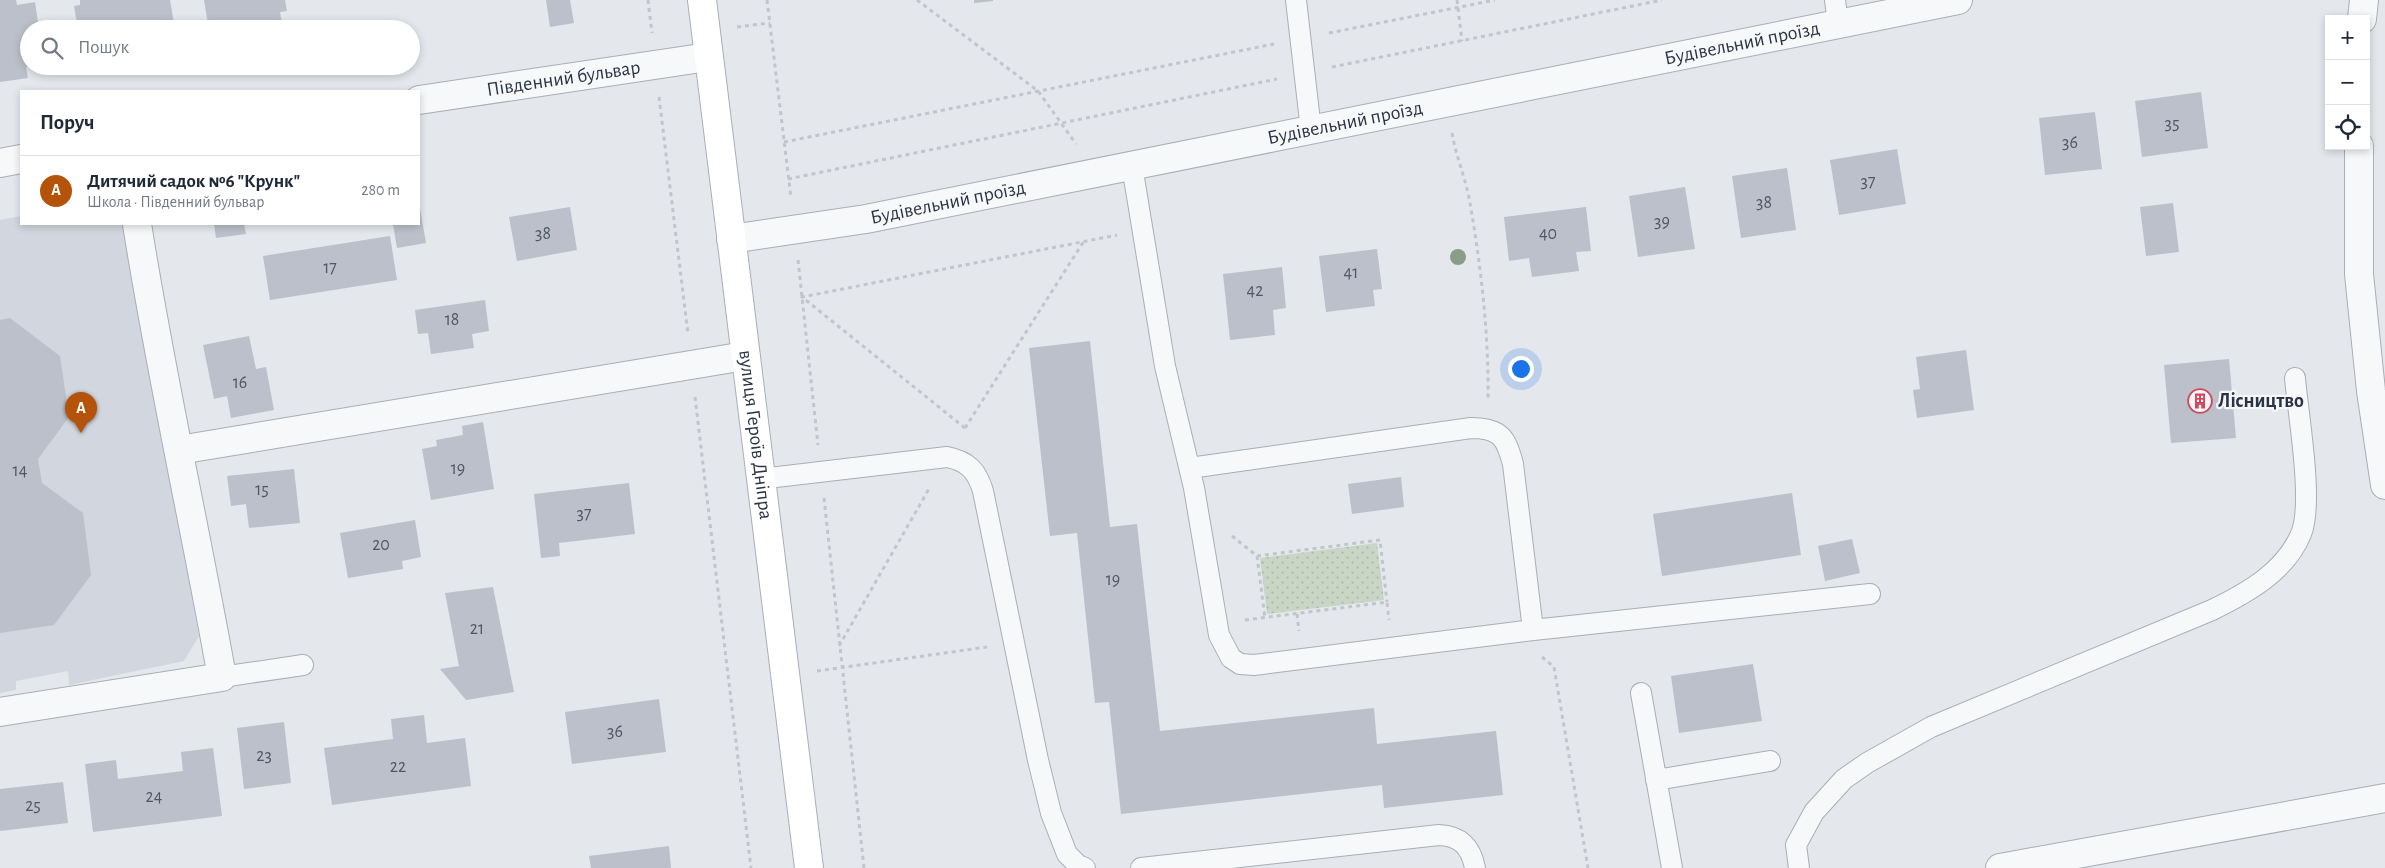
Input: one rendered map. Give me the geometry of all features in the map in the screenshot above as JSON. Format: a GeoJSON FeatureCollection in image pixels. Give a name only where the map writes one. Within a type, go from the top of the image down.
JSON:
{"type":"FeatureCollection","features":[{"type":"Feature","properties":{"kind":"street","name":"вулиця Героїв Дніпра"},"geometry":{"type":"LineString","coordinates":[[702,0],[809,868]]}},
{"type":"Feature","properties":{"kind":"street","name":"Будівельний проїзд"},"geometry":{"type":"LineString","coordinates":[[731,239],[866,219],[1311,130],[1447,102],[1837,12],[1958,0]]}},
{"type":"Feature","properties":{"kind":"street"},"geometry":{"type":"LineString","coordinates":[[2362,15],[2364,0]]}},
{"type":"Feature","properties":{"kind":"street","name":"Південний бульвар"},"geometry":{"type":"LineString","coordinates":[[420,100],[708,57]]}},
{"type":"Feature","properties":{"kind":"street"},"geometry":{"type":"LineString","coordinates":[[2359,150],[2359,274],[2369,373],[2385,485]]}},
{"type":"Feature","properties":{"kind":"street"},"geometry":{"type":"LineString","coordinates":[[0,163],[20,159]]}},
{"type":"Feature","properties":{"kind":"street"},"geometry":{"type":"LineString","coordinates":[[0,712],[222,677],[179,450],[160,362],[137,225]]}},
{"type":"Feature","properties":{"kind":"street"},"geometry":{"type":"LineString","coordinates":[[179,450],[745,356]]}},
{"type":"Feature","properties":{"kind":"street"},"geometry":{"type":"LineString","coordinates":[[2000,868],[2385,798]]}},
{"type":"Feature","properties":{"kind":"lane"},"geometry":{"type":"LineString","coordinates":[[1296,0],[1311,130]]}},
{"type":"Feature","properties":{"kind":"lane"},"geometry":{"type":"LineString","coordinates":[[1132,166],[1168,384],[1190,468],[1217,624],[1223,646],[1231,658],[1240,664],[1254,665],[1533,630],[1870,594]]}},
{"type":"Feature","properties":{"kind":"lane"},"geometry":{"type":"LineString","coordinates":[[1799,868],[1796,845],[1814,812],[1844,779],[1867,763],[1931,727],[2220,606],[2256,585],[2274,571],[2290,552],[2300,535],[2305,521],[2304,473],[2295,378]]}},
{"type":"Feature","properties":{"kind":"lane"},"geometry":{"type":"LineString","coordinates":[[1190,468],[1439,432],[1487,428],[1498,432],[1507,442],[1514,464],[1533,630]]}},
{"type":"Feature","properties":{"kind":"lane"},"geometry":{"type":"LineString","coordinates":[[760,479],[947,457],[968,464],[976,472],[983,491],[1038,760],[1051,813],[1067,854],[1078,865],[1085,868]]}},
{"type":"Feature","properties":{"kind":"lane"},"geometry":{"type":"LineString","coordinates":[[222,677],[303,665]]}},
{"type":"Feature","properties":{"kind":"lane"},"geometry":{"type":"LineString","coordinates":[[1641,693],[1672,868]]}},
{"type":"Feature","properties":{"kind":"lane"},"geometry":{"type":"LineString","coordinates":[[1656,780],[1770,761]]}},
{"type":"Feature","properties":{"kind":"lane"},"geometry":{"type":"LineString","coordinates":[[1142,868],[1194,865],[1445,836],[1461,840],[1470,850],[1475,868]]}},
{"type":"Feature","properties":{"kind":"path"},"geometry":{"type":"LineString","coordinates":[[648,0],[751,868]]}},
{"type":"Feature","properties":{"kind":"path"},"geometry":{"type":"LineString","coordinates":[[767,0],[791,201]]}},
{"type":"Feature","properties":{"kind":"path"},"geometry":{"type":"LineString","coordinates":[[917,0],[1038,91],[1096,173]]}},
{"type":"Feature","properties":{"kind":"path"},"geometry":{"type":"LineString","coordinates":[[1457,0],[1462,41]]}},
{"type":"Feature","properties":{"kind":"path"},"geometry":{"type":"LineString","coordinates":[[784,142],[1495,0]]}},
{"type":"Feature","properties":{"kind":"path"},"geometry":{"type":"LineString","coordinates":[[788,179],[1662,0]]}},
{"type":"Feature","properties":{"kind":"path"},"geometry":{"type":"LineString","coordinates":[[1447,102],[1454,146],[1470,201],[1476,243],[1486,352],[1487,428]]}},
{"type":"Feature","properties":{"kind":"path"},"geometry":{"type":"LineString","coordinates":[[802,297],[1142,229]]}},
{"type":"Feature","properties":{"kind":"path"},"geometry":{"type":"LineString","coordinates":[[798,255],[864,868]]}},
{"type":"Feature","properties":{"kind":"path"},"geometry":{"type":"LineString","coordinates":[[802,297],[965,428]]}},
{"type":"Feature","properties":{"kind":"path"},"geometry":{"type":"LineString","coordinates":[[1198,509],[1257,556],[1265,618]]}},
{"type":"Feature","properties":{"kind":"path"},"geometry":{"type":"LineString","coordinates":[[1257,556],[1380,540],[1393,647]]}},
{"type":"Feature","properties":{"kind":"path"},"geometry":{"type":"LineString","coordinates":[[1217,624],[1387,602]]}},
{"type":"Feature","properties":{"kind":"path"},"geometry":{"type":"LineString","coordinates":[[1533,630],[1535,651],[1554,667],[1588,868]]}},
{"type":"Feature","properties":{"kind":"path"},"geometry":{"type":"LineString","coordinates":[[785,675],[1015,643]]}},
{"type":"Feature","properties":{"kind":"shaded area"},"geometry":{"type":"Polygon","coordinates":[[[20,216],[20,225],[124,225],[126,230],[199,636],[184,661],[69,685],[68,671],[16,681],[16,690],[0,693],[0,220],[20,216]]]}},
{"type":"Feature","properties":{"kind":"green space"},"geometry":{"type":"Polygon","coordinates":[[[1377,543],[1384,600],[1267,614],[1260,558],[1377,543]]]}},
{"type":"Feature","properties":{"kind":"building"},"geometry":{"type":"Polygon","coordinates":[[[0,0],[16,0],[17,5],[35,2],[38,20],[20,20],[20,75],[27,75],[28,78],[0,82],[0,0]]]}},
{"type":"Feature","properties":{"kind":"building"},"geometry":{"type":"Polygon","coordinates":[[[80,0],[170,0],[173,20],[76,20],[74,6],[80,5],[80,0]]]}},
{"type":"Feature","properties":{"kind":"building"},"geometry":{"type":"Polygon","coordinates":[[[204,0],[285,0],[287,11],[280,12],[281,20],[207,20],[204,0]]]}},
{"type":"Feature","properties":{"kind":"building"},"geometry":{"type":"Polygon","coordinates":[[[546,0],[570,0],[574,23],[550,27],[546,0]]]}},
{"type":"Feature","properties":{"kind":"building"},"geometry":{"type":"Polygon","coordinates":[[[974,0],[993,0],[993,1],[974,3],[974,0]]]}},
{"type":"Feature","properties":{"kind":"building"},"geometry":{"type":"Polygon","coordinates":[[[2201,92],[2208,148],[2142,157],[2135,101],[2201,92]]]}},
{"type":"Feature","properties":{"kind":"building"},"geometry":{"type":"Polygon","coordinates":[[[2095,112],[2102,169],[2045,175],[2039,118],[2095,112]]]}},
{"type":"Feature","properties":{"kind":"building"},"geometry":{"type":"Polygon","coordinates":[[[1897,149],[1906,204],[1839,215],[1830,160],[1897,149]]]}},
{"type":"Feature","properties":{"kind":"building"},"geometry":{"type":"Polygon","coordinates":[[[1787,168],[1796,230],[1741,238],[1732,176],[1787,168]]]}},
{"type":"Feature","properties":{"kind":"building"},"geometry":{"type":"Polygon","coordinates":[[[1685,187],[1695,249],[1638,257],[1629,196],[1685,187]]]}},
{"type":"Feature","properties":{"kind":"building"},"geometry":{"type":"Polygon","coordinates":[[[2173,203],[2179,252],[2146,256],[2140,207],[2173,203]]]}},
{"type":"Feature","properties":{"kind":"building"},"geometry":{"type":"Polygon","coordinates":[[[570,207],[577,250],[517,261],[509,217],[570,207]]]}},
{"type":"Feature","properties":{"kind":"building"},"geometry":{"type":"Polygon","coordinates":[[[1586,207],[1591,251],[1576,252],[1579,271],[1532,277],[1529,258],[1509,261],[1504,217],[1586,207]]]}},
{"type":"Feature","properties":{"kind":"building"},"geometry":{"type":"Polygon","coordinates":[[[420,208],[426,243],[397,248],[393,225],[420,225],[420,208]]]}},
{"type":"Feature","properties":{"kind":"building"},"geometry":{"type":"Polygon","coordinates":[[[214,225],[244,225],[246,234],[216,238],[214,225]]]}},
{"type":"Feature","properties":{"kind":"building"},"geometry":{"type":"Polygon","coordinates":[[[390,236],[397,280],[270,300],[263,256],[390,236]]]}},
{"type":"Feature","properties":{"kind":"building"},"geometry":{"type":"Polygon","coordinates":[[[1377,249],[1382,289],[1373,290],[1375,306],[1326,312],[1319,256],[1377,249]]]}},
{"type":"Feature","properties":{"kind":"building"},"geometry":{"type":"Polygon","coordinates":[[[1282,267],[1286,308],[1273,310],[1275,335],[1230,340],[1223,274],[1282,267]]]}},
{"type":"Feature","properties":{"kind":"building"},"geometry":{"type":"Polygon","coordinates":[[[485,300],[489,331],[472,334],[474,348],[431,354],[428,333],[418,334],[415,310],[485,300]]]}},
{"type":"Feature","properties":{"kind":"building"},"geometry":{"type":"Polygon","coordinates":[[[10,318],[60,356],[69,417],[38,459],[42,483],[83,513],[91,575],[54,625],[0,633],[0,320],[10,318]]]}},
{"type":"Feature","properties":{"kind":"building"},"geometry":{"type":"Polygon","coordinates":[[[249,336],[256,369],[266,367],[274,410],[231,418],[227,396],[214,399],[203,345],[249,336]]]}},
{"type":"Feature","properties":{"kind":"building"},"geometry":{"type":"Polygon","coordinates":[[[1090,341],[1110,527],[1137,524],[1160,731],[1374,708],[1377,744],[1496,731],[1503,795],[1384,808],[1382,785],[1121,814],[1109,702],[1095,703],[1077,533],[1050,536],[1029,348],[1090,341]]]}},
{"type":"Feature","properties":{"kind":"building"},"geometry":{"type":"Polygon","coordinates":[[[1966,350],[1974,410],[1917,418],[1913,390],[1920,389],[1916,357],[1966,350]]]}},
{"type":"Feature","properties":{"kind":"building","name":"Лісництво"},"geometry":{"type":"Polygon","coordinates":[[[2229,359],[2236,438],[2171,443],[2164,365],[2229,359]]]}},
{"type":"Feature","properties":{"kind":"building"},"geometry":{"type":"Polygon","coordinates":[[[483,422],[494,489],[431,500],[422,449],[437,446],[436,440],[463,435],[462,426],[483,422]]]}},
{"type":"Feature","properties":{"kind":"building"},"geometry":{"type":"Polygon","coordinates":[[[294,469],[300,523],[249,528],[246,504],[231,506],[227,476],[294,469]]]}},
{"type":"Feature","properties":{"kind":"building"},"geometry":{"type":"Polygon","coordinates":[[[1401,477],[1404,507],[1352,514],[1348,484],[1401,477]]]}},
{"type":"Feature","properties":{"kind":"building"},"geometry":{"type":"Polygon","coordinates":[[[629,483],[635,534],[559,543],[560,556],[541,558],[534,494],[629,483]]]}},
{"type":"Feature","properties":{"kind":"building"},"geometry":{"type":"Polygon","coordinates":[[[1792,493],[1801,555],[1662,576],[1653,514],[1792,493]]]}},
{"type":"Feature","properties":{"kind":"building"},"geometry":{"type":"Polygon","coordinates":[[[415,520],[421,557],[402,561],[403,569],[348,578],[340,533],[415,520]]]}},
{"type":"Feature","properties":{"kind":"building"},"geometry":{"type":"Polygon","coordinates":[[[1852,539],[1860,573],[1825,581],[1818,546],[1852,539]]]}},
{"type":"Feature","properties":{"kind":"building"},"geometry":{"type":"Polygon","coordinates":[[[493,587],[514,692],[466,700],[440,669],[459,666],[445,593],[493,587]]]}},
{"type":"Feature","properties":{"kind":"building"},"geometry":{"type":"Polygon","coordinates":[[[1753,664],[1762,721],[1679,733],[1671,676],[1753,664]]]}},
{"type":"Feature","properties":{"kind":"building"},"geometry":{"type":"Polygon","coordinates":[[[659,699],[666,752],[572,764],[565,712],[659,699]]]}},
{"type":"Feature","properties":{"kind":"building"},"geometry":{"type":"Polygon","coordinates":[[[424,715],[427,743],[465,738],[471,786],[332,805],[324,748],[393,739],[391,719],[424,715]]]}},
{"type":"Feature","properties":{"kind":"building"},"geometry":{"type":"Polygon","coordinates":[[[284,722],[291,783],[244,789],[237,728],[284,722]]]}},
{"type":"Feature","properties":{"kind":"building"},"geometry":{"type":"Polygon","coordinates":[[[213,748],[222,816],[93,832],[85,764],[116,760],[118,779],[183,771],[181,752],[213,748]]]}},
{"type":"Feature","properties":{"kind":"building"},"geometry":{"type":"Polygon","coordinates":[[[63,782],[68,823],[0,831],[0,789],[63,782]]]}},
{"type":"Feature","properties":{"kind":"building"},"geometry":{"type":"Polygon","coordinates":[[[669,846],[671,868],[591,868],[589,856],[669,846]]]}},
{"type":"Feature","properties":{"kind":"place","name":"Лісництво"},"geometry":{"type":"Point","coordinates":[2200,401]}},
{"type":"Feature","properties":{"kind":"place","name":"Дитячий садок №6 \"Крунк\""},"geometry":{"type":"Point","coordinates":[81,433]}}]}
